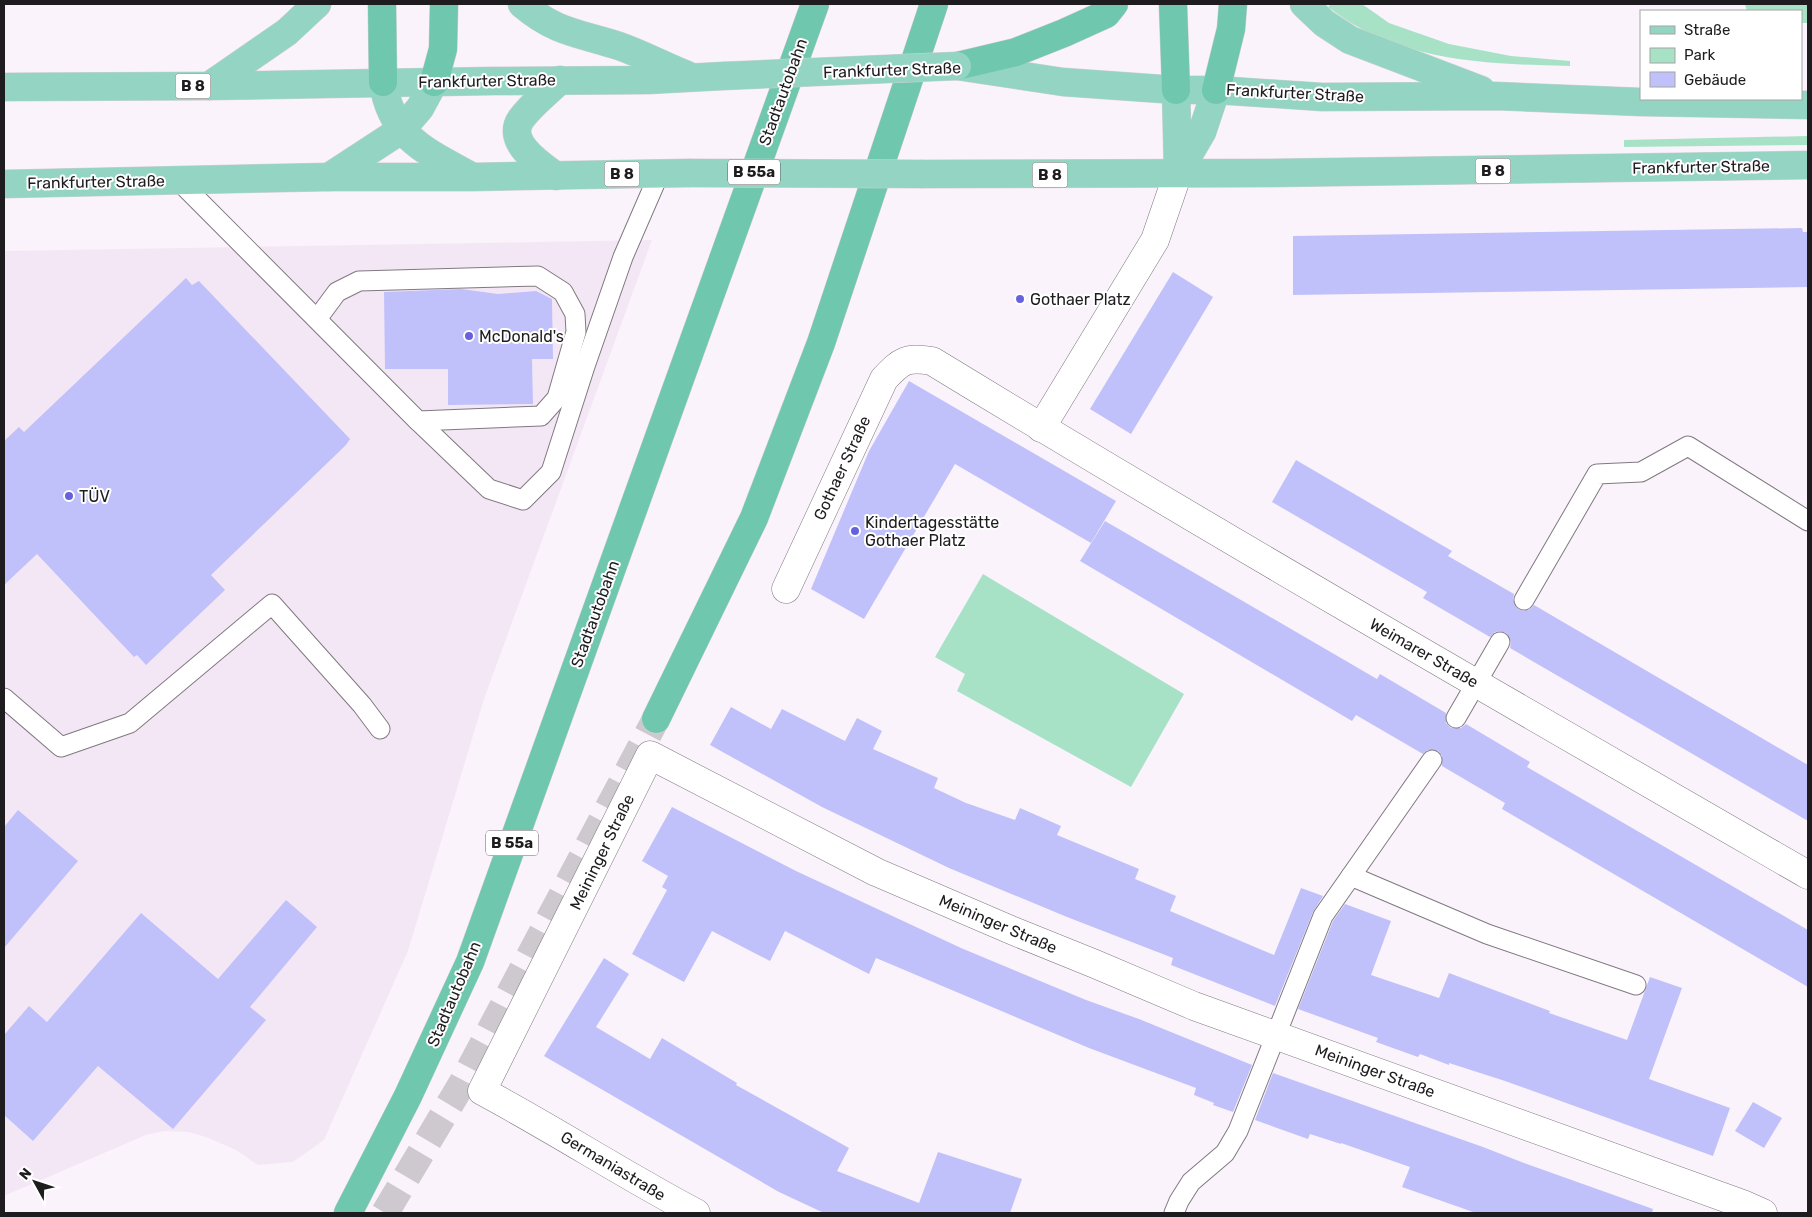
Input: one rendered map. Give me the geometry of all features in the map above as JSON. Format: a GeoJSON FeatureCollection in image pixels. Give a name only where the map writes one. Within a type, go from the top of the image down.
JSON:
{"type":"FeatureCollection","features":[{"type":"Feature","properties":{"kind":"highway"},"geometry":{"type":"LineString","coordinates":[[382,4],[383,82]]}},
{"type":"Feature","properties":{"kind":"highway"},"geometry":{"type":"LineString","coordinates":[[434,82],[443,50],[444,4]]}},
{"type":"Feature","properties":{"kind":"highway","name":"Stadtautobahn"},"geometry":{"type":"LineString","coordinates":[[348,1213],[408,1096],[470,962],[815,4]]}},
{"type":"Feature","properties":{"kind":"highway"},"geometry":{"type":"LineString","coordinates":[[656,719],[754,518],[822,343],[934,4]]}},
{"type":"Feature","properties":{"kind":"highway"},"geometry":{"type":"LineString","coordinates":[[957,66],[1016,52],[1106,14],[1114,4]]}},
{"type":"Feature","properties":{"kind":"highway"},"geometry":{"type":"LineString","coordinates":[[1172,4],[1176,90]]}},
{"type":"Feature","properties":{"kind":"highway"},"geometry":{"type":"LineString","coordinates":[[1216,90],[1231,29],[1234,4]]}},
{"type":"Feature","properties":{"kind":"main road"},"geometry":{"type":"LineString","coordinates":[[209,86],[287,32],[317,4]]}},
{"type":"Feature","properties":{"kind":"main road"},"geometry":{"type":"LineString","coordinates":[[522,4],[544,21],[559,28],[619,46],[695,79]]}},
{"type":"Feature","properties":{"kind":"main road"},"geometry":{"type":"LineString","coordinates":[[1304,4],[1324,23],[1350,40],[1496,96]]}},
{"type":"Feature","properties":{"kind":"main road","name":"Frankfurter Straße"},"geometry":{"type":"LineString","coordinates":[[4,86],[209,86],[695,79],[723,76],[957,66],[1063,82],[1322,97],[1496,96],[1641,102],[1808,105]]}},
{"type":"Feature","properties":{"kind":"main road"},"geometry":{"type":"LineString","coordinates":[[556,176],[525,151],[520,141],[518,127],[522,118],[560,80]]}},
{"type":"Feature","properties":{"kind":"main road"},"geometry":{"type":"LineString","coordinates":[[383,82],[388,106],[402,130],[425,150],[473,177]]}},
{"type":"Feature","properties":{"kind":"main road"},"geometry":{"type":"LineString","coordinates":[[329,177],[402,130],[420,108],[434,82]]}},
{"type":"Feature","properties":{"kind":"main road"},"geometry":{"type":"LineString","coordinates":[[1176,90],[1178,173]]}},
{"type":"Feature","properties":{"kind":"main road"},"geometry":{"type":"LineString","coordinates":[[1178,173],[1202,132],[1216,90]]}},
{"type":"Feature","properties":{"kind":"main road","name":"Frankfurter Straße"},"geometry":{"type":"LineString","coordinates":[[4,184],[329,177],[473,177],[688,173],[1178,173],[1808,165]]}},
{"type":"Feature","properties":{"kind":"street"},"geometry":{"type":"LineString","coordinates":[[1041,428],[1155,240],[1178,173]]}},
{"type":"Feature","properties":{"kind":"street","name":"Gothaer Straße"},"geometry":{"type":"LineString","coordinates":[[786,589],[884,379],[897,365],[912,358],[932,361],[1041,428]]}},
{"type":"Feature","properties":{"kind":"street","name":"Weimarer Straße"},"geometry":{"type":"LineString","coordinates":[[1041,428],[1476,684],[1808,875]]}},
{"type":"Feature","properties":{"kind":"street","name":"Meininger Straße"},"geometry":{"type":"LineString","coordinates":[[531,1117],[482,1090],[650,756],[876,872],[1194,1006],[1763,1213]]}},
{"type":"Feature","properties":{"kind":"street","name":"Germaniastraße"},"geometry":{"type":"LineString","coordinates":[[531,1117],[658,1193],[696,1213]]}},
{"type":"Feature","properties":{"kind":"lane"},"geometry":{"type":"LineString","coordinates":[[179,181],[418,421],[489,489],[523,500],[551,472],[623,256],[659,174]]}},
{"type":"Feature","properties":{"kind":"lane"},"geometry":{"type":"LineString","coordinates":[[317,319],[336,292],[359,281],[538,276],[563,292],[575,314],[576,332],[557,398],[541,416],[418,421]]}},
{"type":"Feature","properties":{"kind":"lane"},"geometry":{"type":"LineString","coordinates":[[1524,600],[1597,474],[1641,472],[1688,446],[1808,521]]}},
{"type":"Feature","properties":{"kind":"lane"},"geometry":{"type":"LineString","coordinates":[[4,698],[61,747],[130,723],[272,604],[362,705],[380,729]]}},
{"type":"Feature","properties":{"kind":"lane"},"geometry":{"type":"LineString","coordinates":[[1456,718],[1500,642]]}},
{"type":"Feature","properties":{"kind":"lane"},"geometry":{"type":"LineString","coordinates":[[1174,1213],[1191,1182],[1225,1154],[1238,1131],[1323,916],[1432,760]]}},
{"type":"Feature","properties":{"kind":"lane"},"geometry":{"type":"LineString","coordinates":[[1351,876],[1487,934],[1636,986]]}},
{"type":"Feature","properties":{"kind":"shaded area"},"geometry":{"type":"Polygon","coordinates":[[[652,240],[484,699],[408,951],[324,1140],[293,1162],[258,1165],[236,1150],[206,1137],[188,1132],[164,1131],[146,1135],[4,1196],[4,251],[652,240]]]}},
{"type":"Feature","properties":{"kind":"green space"},"geometry":{"type":"Polygon","coordinates":[[[1331,4],[1362,4],[1389,23],[1449,44],[1511,56],[1570,61],[1570,66],[1475,61],[1413,49],[1383,39],[1355,25],[1328,7],[1331,4]]]}},
{"type":"Feature","properties":{"kind":"green space"},"geometry":{"type":"Polygon","coordinates":[[[1745,4],[1808,4],[1808,23],[1802,23],[1802,10],[1747,10],[1745,4]]]}},
{"type":"Feature","properties":{"kind":"green space"},"geometry":{"type":"Polygon","coordinates":[[[1808,136],[1808,145],[1624,147],[1624,140],[1808,136]]]}},
{"type":"Feature","properties":{"kind":"green space"},"geometry":{"type":"Polygon","coordinates":[[[983,574],[1184,694],[1131,787],[957,691],[965,674],[935,657],[983,574]]]}},
{"type":"Feature","properties":{"kind":"building"},"geometry":{"type":"Polygon","coordinates":[[[1802,228],[1803,232],[1808,232],[1808,287],[1293,295],[1293,236],[1802,228]]]}},
{"type":"Feature","properties":{"kind":"building"},"geometry":{"type":"Polygon","coordinates":[[[1173,272],[1213,297],[1131,434],[1090,409],[1173,272]]]}},
{"type":"Feature","properties":{"kind":"building"},"geometry":{"type":"Polygon","coordinates":[[[186,278],[192,285],[199,281],[350,439],[211,575],[225,590],[146,665],[137,655],[134,657],[37,554],[4,585],[4,441],[19,427],[24,432],[186,278]]]}},
{"type":"Feature","properties":{"kind":"building","name":"McDonald's"},"geometry":{"type":"Polygon","coordinates":[[[461,289],[498,294],[536,291],[552,299],[553,359],[532,359],[533,404],[448,405],[448,369],[385,369],[384,292],[461,289]]]}},
{"type":"Feature","properties":{"kind":"building"},"geometry":{"type":"Polygon","coordinates":[[[909,381],[1116,501],[1091,543],[955,464],[864,619],[811,589],[869,451],[909,381]]]}},
{"type":"Feature","properties":{"kind":"building"},"geometry":{"type":"Polygon","coordinates":[[[1296,460],[1452,551],[1448,556],[1514,594],[1513,600],[1518,609],[1524,611],[1534,605],[1808,765],[1808,821],[1510,648],[1511,642],[1506,633],[1495,632],[1490,637],[1423,598],[1427,592],[1272,502],[1296,460]]]}},
{"type":"Feature","properties":{"kind":"building"},"geometry":{"type":"Polygon","coordinates":[[[1105,521],[1377,679],[1380,674],[1446,713],[1446,723],[1451,728],[1461,728],[1466,724],[1530,762],[1527,767],[1808,930],[1808,987],[1502,809],[1505,803],[1442,766],[1442,756],[1438,751],[1428,750],[1423,754],[1356,715],[1352,721],[1080,561],[1105,521]]]}},
{"type":"Feature","properties":{"kind":"building"},"geometry":{"type":"Polygon","coordinates":[[[731,707],[771,729],[782,709],[845,741],[857,718],[882,731],[873,749],[938,778],[934,788],[966,803],[1015,820],[1020,808],[1061,826],[1057,835],[1139,869],[1135,879],[1176,896],[1170,911],[1274,955],[1301,888],[1323,896],[1313,912],[1275,1006],[1171,965],[1173,958],[949,868],[822,807],[710,745],[731,707]]]}},
{"type":"Feature","properties":{"kind":"building"},"geometry":{"type":"Polygon","coordinates":[[[672,807],[796,871],[961,948],[1086,1000],[1139,1019],[1252,1065],[1233,1112],[1213,1105],[1214,1103],[1194,1095],[1196,1088],[1089,1048],[876,958],[869,974],[785,931],[770,961],[712,931],[684,982],[632,954],[667,890],[662,887],[668,876],[642,861],[672,807]]]}},
{"type":"Feature","properties":{"kind":"building"},"geometry":{"type":"Polygon","coordinates":[[[18,810],[78,861],[4,948],[4,827],[18,810]]]}},
{"type":"Feature","properties":{"kind":"building"},"geometry":{"type":"Polygon","coordinates":[[[286,900],[317,927],[250,1007],[266,1020],[173,1129],[98,1066],[33,1141],[4,1115],[4,1035],[29,1006],[47,1022],[141,913],[218,979],[286,900]]]}},
{"type":"Feature","properties":{"kind":"building"},"geometry":{"type":"Polygon","coordinates":[[[1345,904],[1391,921],[1371,975],[1439,998],[1449,973],[1550,1011],[1549,1013],[1627,1040],[1650,977],[1682,988],[1649,1079],[1730,1108],[1713,1156],[1505,1081],[1449,1063],[1449,1065],[1420,1054],[1418,1057],[1376,1042],[1378,1038],[1298,1009],[1333,921],[1345,904]]]}},
{"type":"Feature","properties":{"kind":"building"},"geometry":{"type":"Polygon","coordinates":[[[604,958],[629,974],[596,1027],[650,1059],[662,1038],[737,1083],[736,1085],[849,1148],[837,1171],[919,1203],[938,1152],[1022,1179],[1010,1213],[824,1213],[779,1192],[544,1056],[604,958]]]}},
{"type":"Feature","properties":{"kind":"building"},"geometry":{"type":"Polygon","coordinates":[[[1273,1073],[1653,1209],[1652,1213],[1476,1213],[1402,1187],[1410,1167],[1341,1143],[1310,1134],[1308,1139],[1255,1120],[1273,1073]]]}},
{"type":"Feature","properties":{"kind":"building"},"geometry":{"type":"Polygon","coordinates":[[[1753,1102],[1782,1118],[1764,1148],[1735,1131],[1753,1102]]]}},
{"type":"Feature","properties":{"kind":"tunnel"},"geometry":{"type":"LineString","coordinates":[[385,1213],[463,1082],[656,719]]}},
{"type":"Feature","properties":{"kind":"place","name":"Gothaer Platz"},"geometry":{"type":"Point","coordinates":[1020,299]}},
{"type":"Feature","properties":{"kind":"place","name":"McDonald's"},"geometry":{"type":"Point","coordinates":[469,336]}},
{"type":"Feature","properties":{"kind":"place","name":"TÜV"},"geometry":{"type":"Point","coordinates":[69,496]}},
{"type":"Feature","properties":{"kind":"place","name":"Kindertagesstätte Gothaer Platz"},"geometry":{"type":"Point","coordinates":[855,531]}}]}
